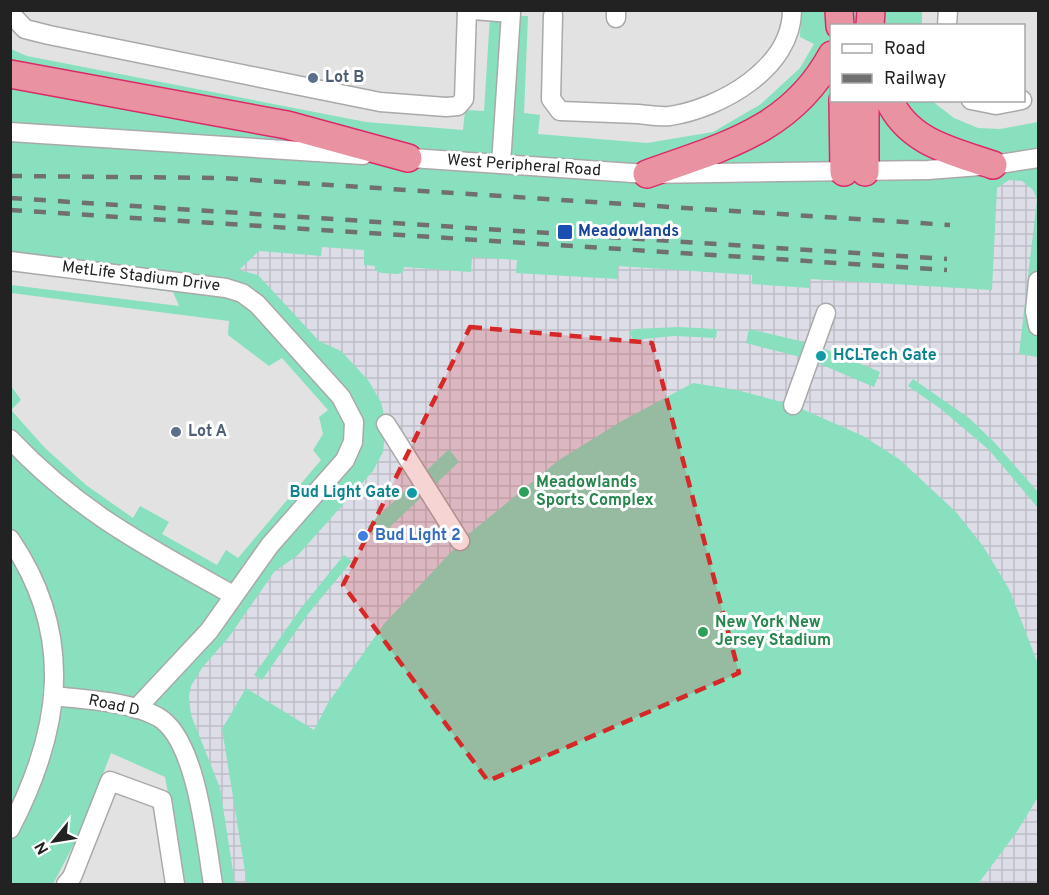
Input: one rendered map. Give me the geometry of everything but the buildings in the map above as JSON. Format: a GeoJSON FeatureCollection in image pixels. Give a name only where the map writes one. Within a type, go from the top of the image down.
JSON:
{"type":"FeatureCollection","features":[{"type":"Feature","properties":{"kind":"highway"},"geometry":{"type":"LineString","coordinates":[[647,174],[738,141],[771,123],[811,87],[830,57]]}},
{"type":"Feature","properties":{"kind":"highway"},"geometry":{"type":"LineString","coordinates":[[10,74],[287,125],[408,158]]}},
{"type":"Feature","properties":{"kind":"highway"},"geometry":{"type":"LineString","coordinates":[[843,102],[854,172]]}},
{"type":"Feature","properties":{"kind":"highway"},"geometry":{"type":"LineString","coordinates":[[854,172],[865,102]]}},
{"type":"Feature","properties":{"kind":"highway"},"geometry":{"type":"LineString","coordinates":[[890,102],[906,127],[926,141],[993,165]]}},
{"type":"Feature","properties":{"kind":"street"},"geometry":{"type":"LineString","coordinates":[[10,13],[25,29],[49,35],[380,102],[446,107],[458,106],[464,99],[467,10]]}},
{"type":"Feature","properties":{"kind":"street"},"geometry":{"type":"LineString","coordinates":[[474,10],[512,13],[501,164]]}},
{"type":"Feature","properties":{"kind":"street"},"geometry":{"type":"LineString","coordinates":[[553,15],[551,99],[554,106],[560,111],[669,116],[711,104],[748,83],[774,59],[785,43],[792,27],[792,10]]}},
{"type":"Feature","properties":{"kind":"street"},"geometry":{"type":"LineString","coordinates":[[981,102],[996,105],[1012,102]]}},
{"type":"Feature","properties":{"kind":"street","name":"West Peripheral Road"},"geometry":{"type":"LineString","coordinates":[[10,132],[647,174],[854,172],[993,165],[1038,158]]}},
{"type":"Feature","properties":{"kind":"street","name":"MetLife Stadium Drive"},"geometry":{"type":"LineString","coordinates":[[10,261],[226,288],[242,293],[257,304],[347,405],[355,432],[345,460],[270,545],[209,631],[136,709]]}},
{"type":"Feature","properties":{"kind":"street"},"geometry":{"type":"LineString","coordinates":[[1038,281],[1035,311],[1038,326]]}},
{"type":"Feature","properties":{"kind":"street"},"geometry":{"type":"LineString","coordinates":[[793,405],[826,313]]}},
{"type":"Feature","properties":{"kind":"street"},"geometry":{"type":"LineString","coordinates":[[386,424],[460,541]]}},
{"type":"Feature","properties":{"kind":"street"},"geometry":{"type":"LineString","coordinates":[[10,439],[54,482],[109,525],[233,596]]}},
{"type":"Feature","properties":{"kind":"street"},"geometry":{"type":"LineString","coordinates":[[10,539],[16,559],[35,585],[48,623],[52,647],[54,696],[48,739],[10,829]]}},
{"type":"Feature","properties":{"kind":"street","name":"Road D"},"geometry":{"type":"LineString","coordinates":[[54,696],[136,709],[156,716],[169,725],[189,764],[202,813],[213,885]]}},
{"type":"Feature","properties":{"kind":"street"},"geometry":{"type":"LineString","coordinates":[[66,885],[72,877],[110,781],[162,800],[175,885]]}},
{"type":"Feature","properties":{"kind":"highlighted area"},"geometry":{"type":"Polygon","coordinates":[[[470,327],[652,343],[739,673],[488,781],[343,585],[470,327]]]}},
{"type":"Feature","properties":{"kind":"green space","name":"Meadowlands Sports Complex"},"geometry":{"type":"Polygon","coordinates":[[[10,11],[1038,11],[1038,884],[11,884],[10,11]]]}},
{"type":"Feature","properties":{"kind":"shaded area","name":"Lot B"},"geometry":{"type":"Polygon","coordinates":[[[11,10],[801,10],[800,37],[814,44],[800,68],[761,104],[713,132],[647,143],[538,134],[540,115],[524,113],[528,16],[490,15],[484,111],[465,110],[463,130],[366,122],[27,56],[11,49],[11,10]]]}},
{"type":"Feature","properties":{"kind":"shaded area"},"geometry":{"type":"Polygon","coordinates":[[[922,11],[1038,11],[1038,122],[1000,129],[978,128],[954,118],[933,102],[1025,102],[1025,24],[922,24],[922,11]]]}},
{"type":"Feature","properties":{"kind":"shaded area"},"geometry":{"type":"Polygon","coordinates":[[[1009,180],[1022,181],[1033,190],[1037,199],[1019,354],[1038,357],[1038,492],[994,442],[969,418],[913,379],[908,386],[941,409],[989,450],[1038,508],[1038,664],[1009,589],[983,546],[956,512],[899,459],[863,436],[793,405],[737,390],[693,383],[620,422],[559,460],[465,537],[384,624],[328,703],[314,730],[246,688],[222,729],[247,884],[235,884],[220,788],[191,715],[189,697],[191,686],[202,668],[229,637],[274,572],[298,555],[373,471],[383,452],[386,424],[381,402],[368,380],[341,351],[319,341],[258,275],[239,270],[259,251],[321,256],[322,247],[364,250],[364,265],[375,266],[375,270],[381,273],[398,274],[403,272],[404,267],[471,272],[472,257],[517,260],[516,273],[617,279],[618,266],[752,275],[752,284],[809,288],[810,279],[992,290],[997,188],[1009,180]],[[678,327],[635,329],[629,332],[633,340],[674,336],[716,338],[717,329],[678,327]],[[749,329],[746,343],[808,359],[874,387],[880,372],[813,344],[749,329]],[[449,449],[367,527],[378,538],[459,462],[449,449]],[[344,555],[301,608],[254,675],[262,680],[308,614],[352,561],[344,555]]]}},
{"type":"Feature","properties":{"kind":"shaded area"},"geometry":{"type":"Polygon","coordinates":[[[11,271],[173,292],[179,306],[11,285],[11,271]]]}},
{"type":"Feature","properties":{"kind":"shaded area","name":"Lot A"},"geometry":{"type":"Polygon","coordinates":[[[11,293],[229,321],[228,335],[269,366],[282,358],[328,410],[319,417],[323,434],[313,450],[321,460],[238,558],[226,550],[217,565],[162,534],[169,522],[140,506],[133,518],[86,485],[45,448],[11,410],[21,400],[11,386],[11,293]]]}},
{"type":"Feature","properties":{"kind":"shaded area"},"geometry":{"type":"Polygon","coordinates":[[[111,753],[165,777],[185,884],[53,884],[82,829],[111,753]]]}},
{"type":"Feature","properties":{"kind":"shaded area"},"geometry":{"type":"Polygon","coordinates":[[[1038,797],[1038,884],[978,884],[1016,833],[1038,797]]]}},
{"type":"Feature","properties":{"kind":"railway"},"geometry":{"type":"LineString","coordinates":[[10,176],[221,178],[950,225]]}},
{"type":"Feature","properties":{"kind":"railway"},"geometry":{"type":"LineString","coordinates":[[10,198],[947,259]]}},
{"type":"Feature","properties":{"kind":"railway"},"geometry":{"type":"LineString","coordinates":[[10,210],[947,270]]}},
{"type":"Feature","properties":{"kind":"place","name":"Lot B"},"geometry":{"type":"Point","coordinates":[313,78]}},
{"type":"Feature","properties":{"kind":"place","name":"Meadowlands"},"geometry":{"type":"Point","coordinates":[565,232]}},
{"type":"Feature","properties":{"kind":"place","name":"HCLTech Gate"},"geometry":{"type":"Point","coordinates":[821,356]}},
{"type":"Feature","properties":{"kind":"place","name":"Lot A"},"geometry":{"type":"Point","coordinates":[176,432]}},
{"type":"Feature","properties":{"kind":"place","name":"Meadowlands Sports Complex"},"geometry":{"type":"Point","coordinates":[524,492]}},
{"type":"Feature","properties":{"kind":"place","name":"Bud Light Gate"},"geometry":{"type":"Point","coordinates":[412,493]}},
{"type":"Feature","properties":{"kind":"place","name":"Bud Light 2"},"geometry":{"type":"Point","coordinates":[363,536]}},
{"type":"Feature","properties":{"kind":"place","name":"New York New Jersey Stadium"},"geometry":{"type":"Point","coordinates":[703,632]}}]}
